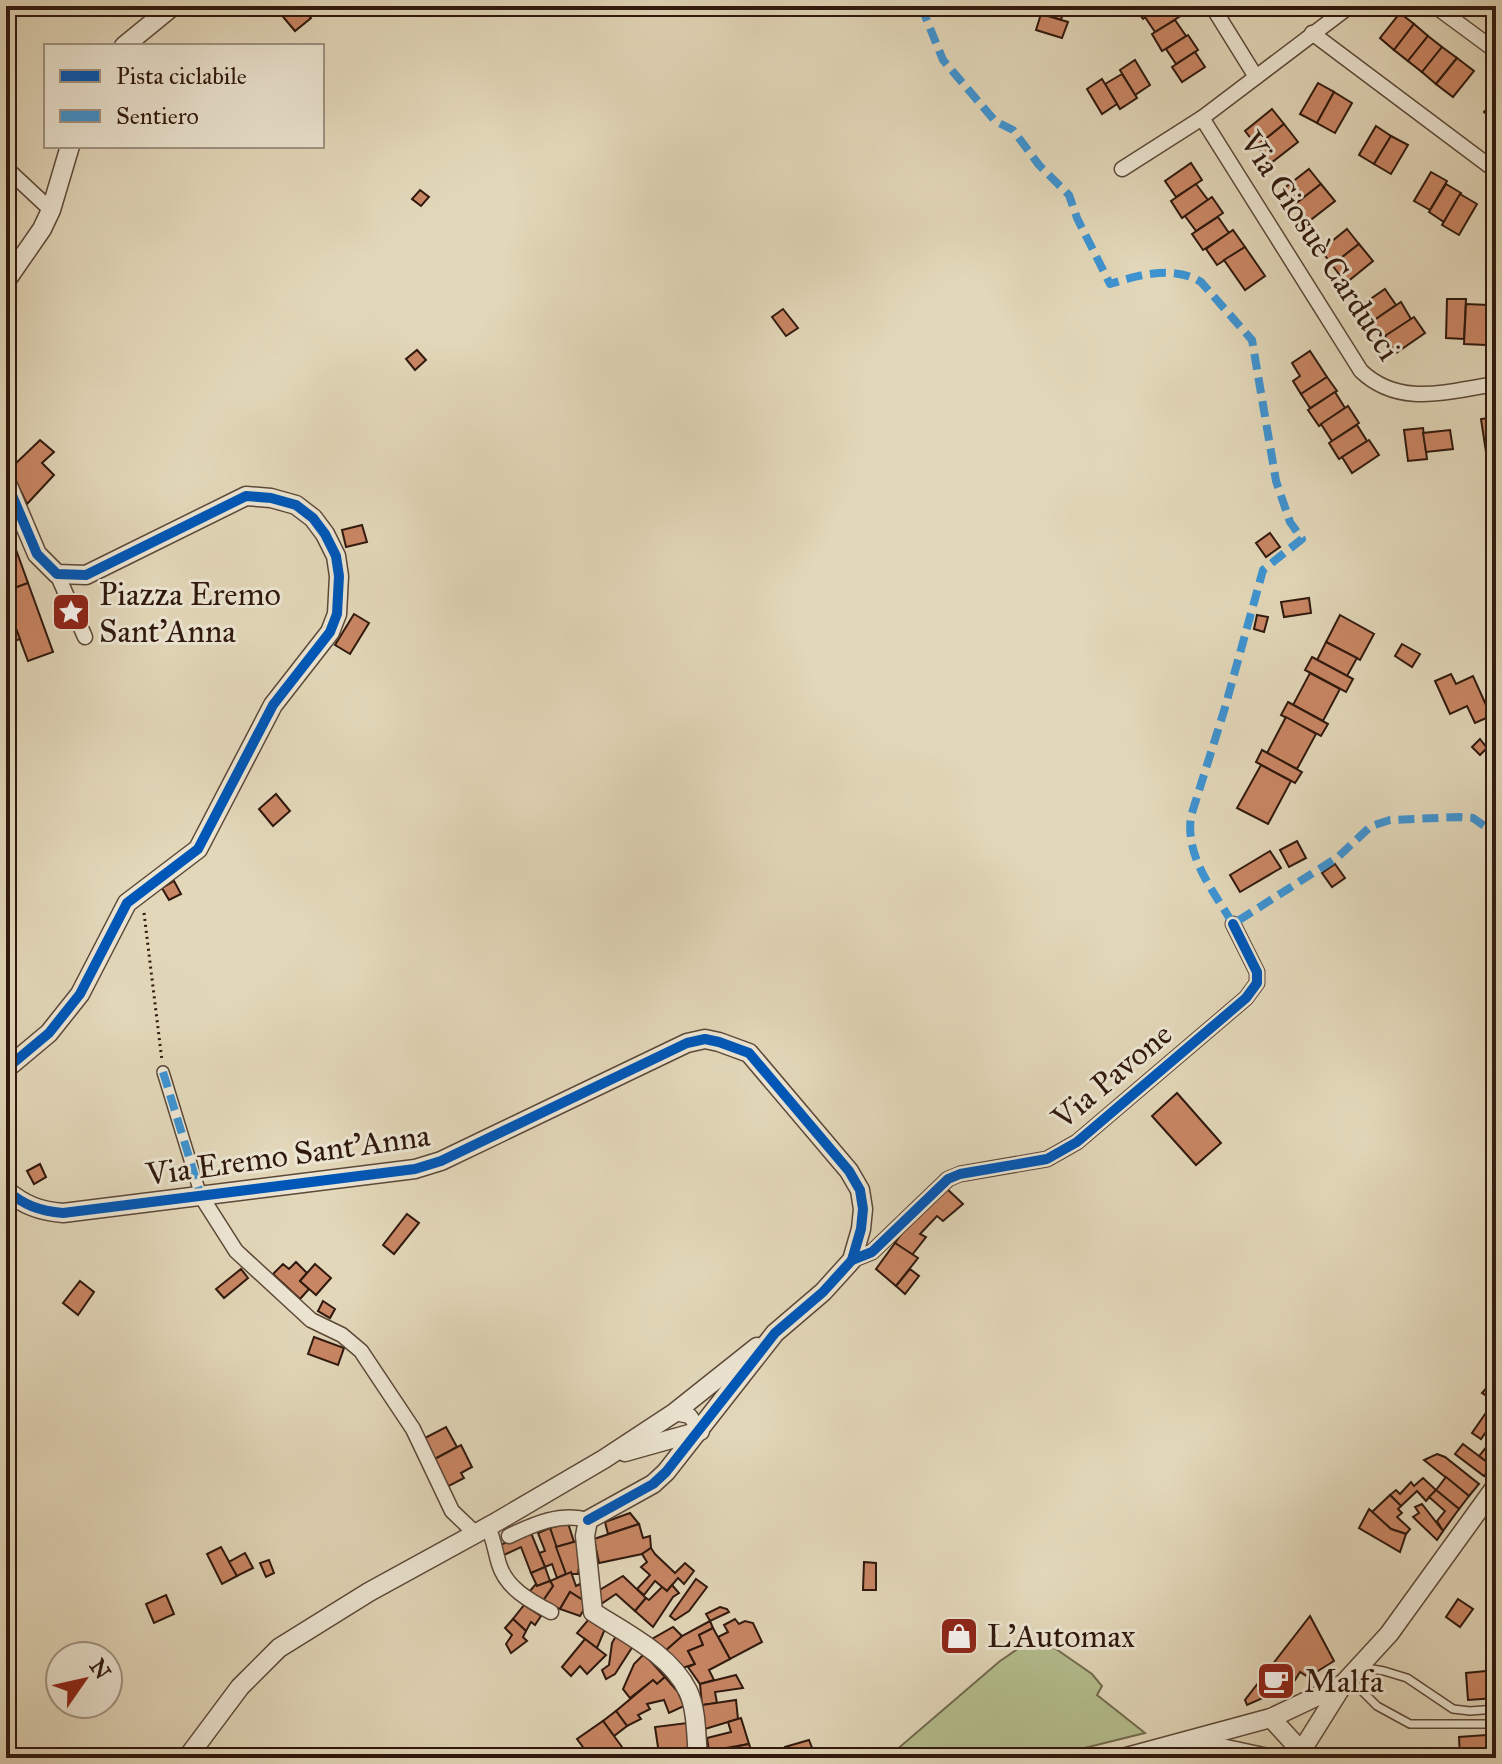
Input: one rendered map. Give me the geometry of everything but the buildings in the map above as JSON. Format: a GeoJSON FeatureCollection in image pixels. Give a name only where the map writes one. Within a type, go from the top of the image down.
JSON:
{"type":"FeatureCollection","features":[{"type":"Feature","properties":{"kind":"street"},"geometry":{"type":"LineString","coordinates":[[126,44],[173,6]]}},
{"type":"Feature","properties":{"kind":"street"},"geometry":{"type":"LineString","coordinates":[[1212,6],[1256,77]]}},
{"type":"Feature","properties":{"kind":"street"},"geometry":{"type":"LineString","coordinates":[[1122,169],[1202,118],[1350,6]]}},
{"type":"Feature","properties":{"kind":"street"},"geometry":{"type":"LineString","coordinates":[[1435,6],[1496,51]]}},
{"type":"Feature","properties":{"kind":"street"},"geometry":{"type":"LineString","coordinates":[[1312,33],[1496,171]]}},
{"type":"Feature","properties":{"kind":"street","name":"Via Giosuè Carducci"},"geometry":{"type":"LineString","coordinates":[[1202,118],[1361,371],[1374,384],[1419,395],[1496,384]]}},
{"type":"Feature","properties":{"kind":"street"},"geometry":{"type":"LineString","coordinates":[[6,281],[42,229],[51,210],[69,148]]}},
{"type":"Feature","properties":{"kind":"street"},"geometry":{"type":"LineString","coordinates":[[6,168],[51,210]]}},
{"type":"Feature","properties":{"kind":"street"},"geometry":{"type":"LineString","coordinates":[[6,481],[37,554],[57,574],[85,637]]}},
{"type":"Feature","properties":{"kind":"street"},"geometry":{"type":"LineString","coordinates":[[6,1069],[49,1033],[80,994],[127,903],[198,849],[273,705],[330,632],[337,614],[339,576],[336,556],[313,518],[296,505],[271,498],[246,496],[86,575],[57,574]]}},
{"type":"Feature","properties":{"kind":"street","name":"Via Pavone"},"geometry":{"type":"LineString","coordinates":[[852,1260],[872,1252],[948,1179],[1058,1155],[1246,998],[1257,983],[1257,972],[1233,924]]}},
{"type":"Feature","properties":{"kind":"street","name":"Via Eremo Sant'Anna"},"geometry":{"type":"LineString","coordinates":[[6,1190],[23,1205],[63,1213],[391,1172],[441,1161],[687,1043],[705,1039],[733,1045],[749,1053],[849,1171],[860,1190],[863,1209],[861,1229],[852,1260],[823,1292],[775,1333],[700,1431],[653,1484],[588,1520]]}},
{"type":"Feature","properties":{"kind":"street"},"geometry":{"type":"LineString","coordinates":[[163,1072],[201,1196],[236,1251],[311,1320],[342,1335],[361,1351],[413,1429],[452,1511],[495,1541],[500,1567],[506,1578],[514,1588],[551,1612]]}},
{"type":"Feature","properties":{"kind":"street"},"geometry":{"type":"LineString","coordinates":[[187,1758],[240,1687],[279,1648],[369,1592],[604,1459],[674,1413],[775,1333]]}},
{"type":"Feature","properties":{"kind":"street"},"geometry":{"type":"LineString","coordinates":[[604,1459],[700,1431],[690,1416],[674,1413]]}},
{"type":"Feature","properties":{"kind":"street"},"geometry":{"type":"LineString","coordinates":[[1271,1718],[1300,1755],[1350,1676],[1389,1634],[1496,1486]]}},
{"type":"Feature","properties":{"kind":"street"},"geometry":{"type":"LineString","coordinates":[[509,1536],[531,1525],[571,1515],[588,1520],[585,1536],[593,1612],[641,1643],[675,1671],[689,1692],[698,1758]]}},
{"type":"Feature","properties":{"kind":"street"},"geometry":{"type":"LineString","coordinates":[[1123,1758],[1271,1718],[1350,1676]]}},
{"type":"Feature","properties":{"kind":"street"},"geometry":{"type":"LineString","coordinates":[[1161,1749],[1212,1746],[1268,1758]]}},
{"type":"Feature","properties":{"kind":"lane"},"geometry":{"type":"LineString","coordinates":[[1350,1676],[1384,1671],[1407,1678],[1453,1709],[1496,1709]]}},
{"type":"Feature","properties":{"kind":"lane"},"geometry":{"type":"LineString","coordinates":[[1350,1676],[1377,1706],[1410,1724],[1495,1724]]}},
{"type":"Feature","properties":{"kind":"path"},"geometry":{"type":"LineString","coordinates":[[141,891],[163,1072]]}},
{"type":"Feature","properties":{"kind":"green space"},"geometry":{"type":"Polygon","coordinates":[[[1046,1642],[1092,1674],[1102,1686],[1097,1695],[1145,1733],[1044,1758],[887,1758],[1000,1661],[1019,1648],[1046,1642]]]}},
{"type":"Feature","properties":{"kind":"marked path"},"geometry":{"type":"LineString","coordinates":[[921,6],[943,60],[995,121],[1013,130],[1039,165],[1069,195],[1110,284],[1156,273],[1190,277],[1201,282],[1252,340],[1276,481],[1290,522],[1302,539],[1263,570],[1191,816],[1190,831],[1196,859],[1233,924],[1338,857],[1371,826],[1390,820],[1459,817],[1473,818],[1496,834]]}},
{"type":"Feature","properties":{"kind":"marked path"},"geometry":{"type":"LineString","coordinates":[[163,1072],[201,1196]]}},
{"type":"Feature","properties":{"kind":"cycle path"},"geometry":{"type":"LineString","coordinates":[[6,481],[37,554],[57,574],[86,575],[246,496],[271,498],[296,505],[313,518],[336,556],[339,576],[337,614],[330,632],[273,705],[198,849],[127,903],[80,994],[49,1033],[6,1069]]}},
{"type":"Feature","properties":{"kind":"cycle path"},"geometry":{"type":"LineString","coordinates":[[852,1260],[872,1252],[948,1179],[960,1174],[1047,1159],[1077,1142],[1246,998],[1257,983],[1257,972],[1233,924]]}},
{"type":"Feature","properties":{"kind":"cycle path"},"geometry":{"type":"LineString","coordinates":[[6,1190],[32,1206],[63,1213],[415,1169],[441,1161],[687,1043],[705,1039],[749,1053],[849,1171],[860,1190],[863,1209],[861,1229],[852,1260],[823,1292],[775,1333],[666,1472],[653,1484],[588,1520]]}},
{"type":"Feature","properties":{"kind":"place","name":"Piazza Eremo Sant'Anna"},"geometry":{"type":"Point","coordinates":[71,612]}},
{"type":"Feature","properties":{"kind":"place","name":"L'Automax"},"geometry":{"type":"Point","coordinates":[959,1636]}},
{"type":"Feature","properties":{"kind":"place","name":"Malfa"},"geometry":{"type":"Point","coordinates":[1276,1681]}}]}
